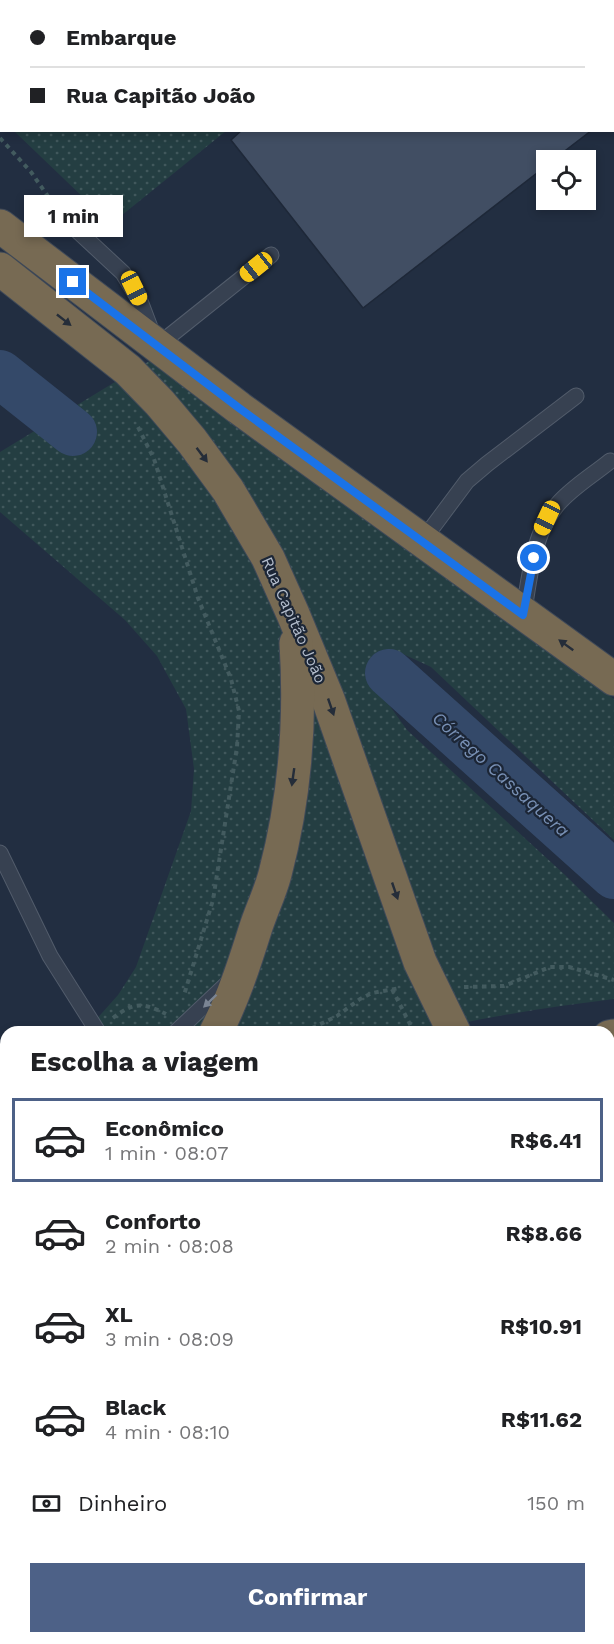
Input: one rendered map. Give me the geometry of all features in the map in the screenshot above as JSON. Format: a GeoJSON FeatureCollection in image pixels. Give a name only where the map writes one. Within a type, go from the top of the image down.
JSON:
{"type":"FeatureCollection","features":[{"type":"Feature","properties":{"kind":"highway"},"geometry":{"type":"LineString","coordinates":[[0,226],[239,408],[614,679]]}},
{"type":"Feature","properties":{"kind":"highway","name":"Rua Capitão João"},"geometry":{"type":"LineString","coordinates":[[9,276],[128,370],[192,441],[228,490],[268,558],[293,614],[328,699],[420,962],[451,1026]]}},
{"type":"Feature","properties":{"kind":"highway"},"geometry":{"type":"LineString","coordinates":[[219,1026],[275,875],[287,816],[295,761],[299,688],[293,614]]}},
{"type":"Feature","properties":{"kind":"lane"},"geometry":{"type":"LineString","coordinates":[[66,220],[123,273],[140,301],[157,346],[271,255]]}},
{"type":"Feature","properties":{"kind":"lane"},"geometry":{"type":"LineString","coordinates":[[423,540],[467,481],[576,396]]}},
{"type":"Feature","properties":{"kind":"lane"},"geometry":{"type":"LineString","coordinates":[[523,615],[537,540],[547,518],[558,504],[610,461]]}},
{"type":"Feature","properties":{"kind":"lane"},"geometry":{"type":"LineString","coordinates":[[0,853],[50,956],[94,1026]]}},
{"type":"Feature","properties":{"kind":"lane"},"geometry":{"type":"LineString","coordinates":[[182,1026],[242,969]]}},
{"type":"Feature","properties":{"kind":"path"},"geometry":{"type":"LineString","coordinates":[[0,138],[31,172],[66,220]]}},
{"type":"Feature","properties":{"kind":"path"},"geometry":{"type":"LineString","coordinates":[[135,423],[154,459],[198,598],[231,679],[239,711],[237,747],[213,900],[192,974],[181,1001]]}},
{"type":"Feature","properties":{"kind":"path"},"geometry":{"type":"LineString","coordinates":[[392,989],[411,1026]]}},
{"type":"Feature","properties":{"kind":"path"},"geometry":{"type":"LineString","coordinates":[[105,1026],[126,1008],[135,1005],[152,1007],[172,1017]]}},
{"type":"Feature","properties":{"kind":"green space"},"geometry":{"type":"Polygon","coordinates":[[[15,132],[225,132],[111,224],[15,132]]]}},
{"type":"Feature","properties":{"kind":"green space"},"geometry":{"type":"Polygon","coordinates":[[[151,360],[614,699],[614,840],[431,667],[403,654],[377,688],[407,730],[614,923],[614,999],[565,1005],[450,1026],[90,1026],[118,995],[136,967],[191,811],[194,769],[186,709],[157,656],[125,620],[0,512],[0,452],[151,360]]]}},
{"type":"Feature","properties":{"kind":"building"},"geometry":{"type":"Polygon","coordinates":[[[240,132],[589,132],[566,150],[536,150],[536,174],[363,308],[231,140],[240,132]]]}},
{"type":"Feature","properties":{"kind":"waterway","name":"Córrego Cassaquera"},"geometry":{"type":"LineString","coordinates":[[0,374],[73,432]]}},
{"type":"Feature","properties":{"kind":"waterway","name":"Córrego Cassaquera"},"geometry":{"type":"LineString","coordinates":[[389,673],[614,875]]}},
{"type":"Feature","properties":{"kind":"route"},"geometry":{"type":"LineString","coordinates":[[73,282],[239,408],[523,615],[534,558]]}}]}
